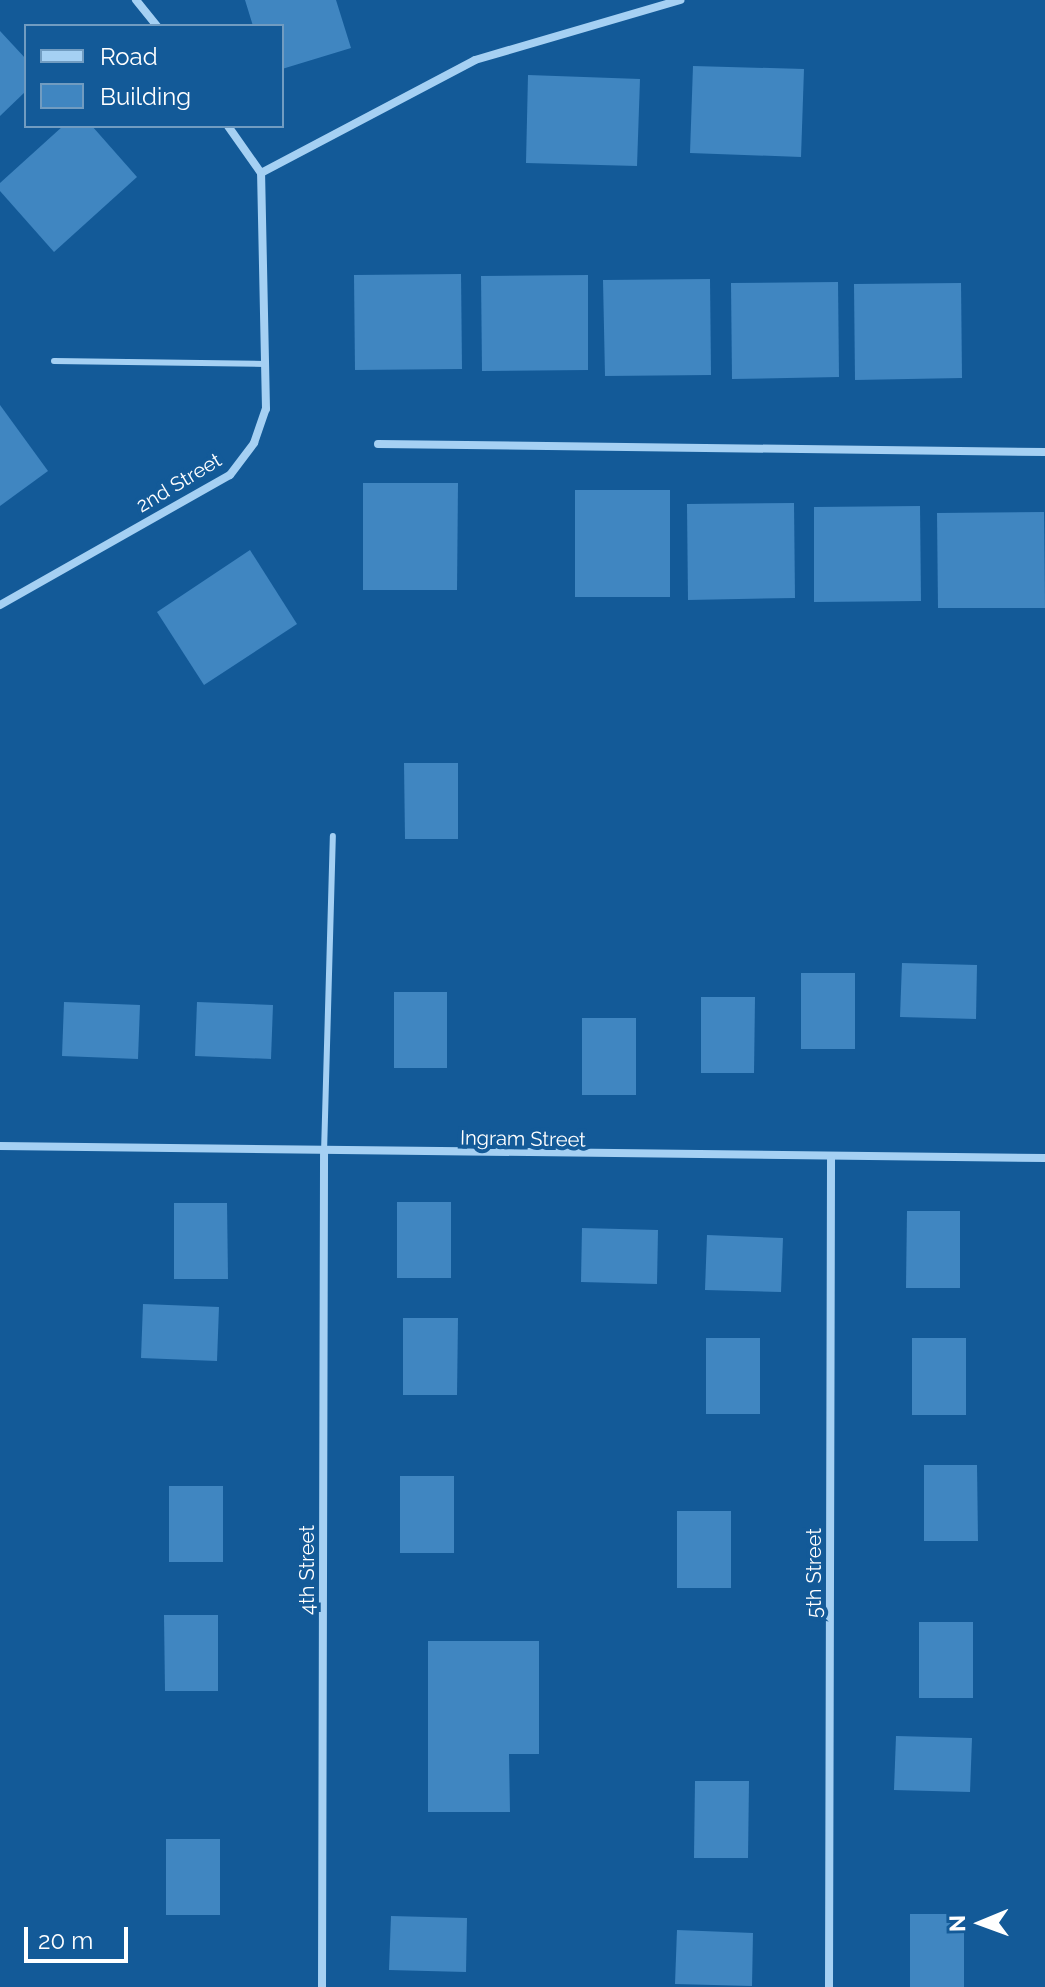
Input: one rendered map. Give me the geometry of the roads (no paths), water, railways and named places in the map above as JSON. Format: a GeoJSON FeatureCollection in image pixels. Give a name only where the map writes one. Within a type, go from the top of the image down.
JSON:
{"type":"FeatureCollection","features":[{"type":"Feature","properties":{"kind":"street"},"geometry":{"type":"LineString","coordinates":[[136,0],[155,24]]}},
{"type":"Feature","properties":{"kind":"street"},"geometry":{"type":"LineString","coordinates":[[229,128],[261,173],[475,60],[680,0]]}},
{"type":"Feature","properties":{"kind":"street","name":"2nd Street"},"geometry":{"type":"LineString","coordinates":[[0,605],[230,475],[254,443],[266,409],[261,173]]}},
{"type":"Feature","properties":{"kind":"street"},"geometry":{"type":"LineString","coordinates":[[378,444],[1045,452]]}},
{"type":"Feature","properties":{"kind":"street","name":"Ingram Street"},"geometry":{"type":"LineString","coordinates":[[0,1146],[324,1153],[1045,1158]]}},
{"type":"Feature","properties":{"kind":"street","name":"4th Street"},"geometry":{"type":"LineString","coordinates":[[322,1987],[324,1153]]}},
{"type":"Feature","properties":{"kind":"street","name":"5th Street"},"geometry":{"type":"LineString","coordinates":[[829,1987],[831,1158]]}},
{"type":"Feature","properties":{"kind":"lane"},"geometry":{"type":"LineString","coordinates":[[54,361],[265,364]]}},
{"type":"Feature","properties":{"kind":"lane"},"geometry":{"type":"LineString","coordinates":[[324,1153],[333,836]]}}]}
